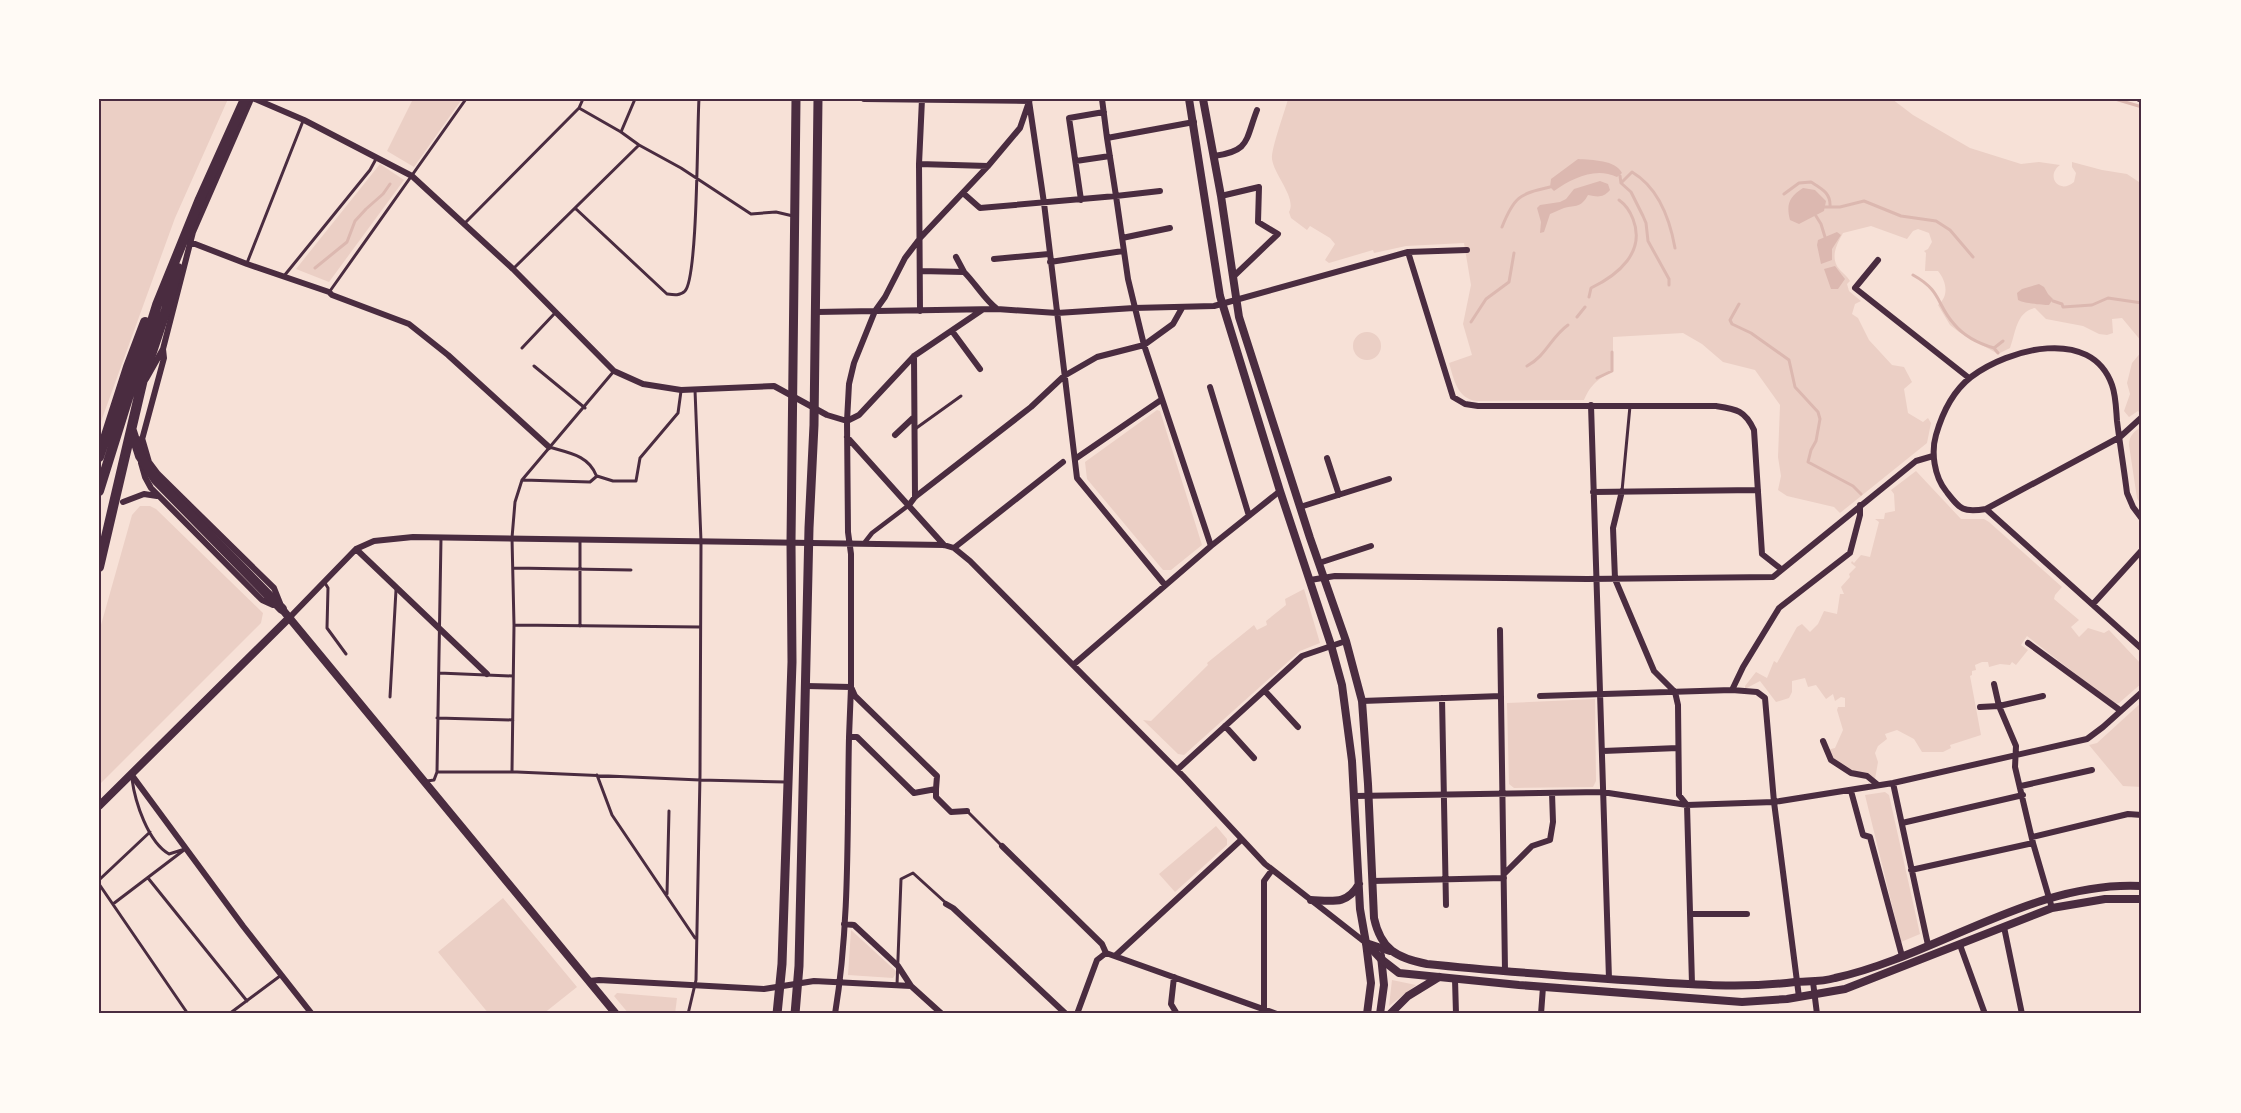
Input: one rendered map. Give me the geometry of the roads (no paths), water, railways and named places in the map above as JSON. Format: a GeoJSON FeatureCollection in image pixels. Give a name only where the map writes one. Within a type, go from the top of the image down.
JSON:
{"type":"FeatureCollection","features":[{"type":"Feature","properties":{"kind":"highway"},"geometry":{"type":"LineString","coordinates":[[99,456],[137,340],[197,195],[243,99]]}},
{"type":"Feature","properties":{"kind":"highway"},"geometry":{"type":"LineString","coordinates":[[99,491],[157,305],[243,99]]}},
{"type":"Feature","properties":{"kind":"highway"},"geometry":{"type":"LineString","coordinates":[[99,567],[143,379],[169,301],[197,195]]}},
{"type":"Feature","properties":{"kind":"highway"},"geometry":{"type":"LineString","coordinates":[[132,383],[130,415],[133,434],[140,456],[156,480],[286,613]]}},
{"type":"Feature","properties":{"kind":"main road"},"geometry":{"type":"LineString","coordinates":[[777,1014],[780,986],[792,662],[792,395],[796,99]]}},
{"type":"Feature","properties":{"kind":"main road"},"geometry":{"type":"LineString","coordinates":[[795,1014],[798,983],[814,407],[818,99]]}},
{"type":"Feature","properties":{"kind":"main road"},"geometry":{"type":"LineString","coordinates":[[1189,99],[1223,305],[1280,491],[1331,645],[1345,706],[1356,796],[1360,909],[1366,943],[1381,959],[1399,973],[1543,987],[1742,1002],[1815,995],[1845,989],[2052,908],[2105,899],[2142,899]]}},
{"type":"Feature","properties":{"kind":"main road"},"geometry":{"type":"LineString","coordinates":[[1203,99],[1221,196],[1239,317],[1346,641],[1362,700],[1374,918],[1378,933],[1390,951],[1409,961],[1462,968],[1609,979],[1743,987],[1813,982],[1841,977],[1902,956],[2049,898],[2084,889],[2142,886]]}},
{"type":"Feature","properties":{"kind":"main road"},"geometry":{"type":"LineString","coordinates":[[1311,900],[1345,900],[1352,896],[1360,880]]}},
{"type":"Feature","properties":{"kind":"street"},"geometry":{"type":"LineString","coordinates":[[99,474],[116,417],[130,396],[147,378],[163,349],[190,242],[253,99],[304,120],[412,176],[513,269],[614,371],[643,384],[681,390],[774,386],[827,415],[847,421],[859,415],[914,356],[982,310]]}},
{"type":"Feature","properties":{"kind":"street"},"geometry":{"type":"LineString","coordinates":[[864,99],[1029,100]]}},
{"type":"Feature","properties":{"kind":"street"},"geometry":{"type":"LineString","coordinates":[[1102,99],[1123,250],[1134,308],[1161,400],[1211,546]]}},
{"type":"Feature","properties":{"kind":"street"},"geometry":{"type":"LineString","coordinates":[[920,310],[919,164],[922,100]]}},
{"type":"Feature","properties":{"kind":"street"},"geometry":{"type":"LineString","coordinates":[[835,1014],[844,924],[851,687],[847,436],[849,384],[854,363],[875,311],[885,297],[905,258],[921,237],[988,166],[1020,128],[1029,100]]}},
{"type":"Feature","properties":{"kind":"street"},"geometry":{"type":"LineString","coordinates":[[1029,100],[1044,203],[1077,478],[1164,585]]}},
{"type":"Feature","properties":{"kind":"street"},"geometry":{"type":"LineString","coordinates":[[1214,156],[1237,152],[1244,146],[1257,110]]}},
{"type":"Feature","properties":{"kind":"street"},"geometry":{"type":"LineString","coordinates":[[1081,200],[1069,118],[1104,112]]}},
{"type":"Feature","properties":{"kind":"street"},"geometry":{"type":"LineString","coordinates":[[1107,138],[1194,122]]}},
{"type":"Feature","properties":{"kind":"street"},"geometry":{"type":"LineString","coordinates":[[1076,161],[1110,156]]}},
{"type":"Feature","properties":{"kind":"street"},"geometry":{"type":"LineString","coordinates":[[919,164],[988,166]]}},
{"type":"Feature","properties":{"kind":"street"},"geometry":{"type":"LineString","coordinates":[[1221,196],[1259,187],[1258,222],[1280,232],[1234,276]]}},
{"type":"Feature","properties":{"kind":"street"},"geometry":{"type":"LineString","coordinates":[[963,193],[980,208],[1160,191]]}},
{"type":"Feature","properties":{"kind":"street"},"geometry":{"type":"LineString","coordinates":[[1122,238],[1170,228]]}},
{"type":"Feature","properties":{"kind":"street"},"geometry":{"type":"LineString","coordinates":[[190,242],[329,292],[409,324],[448,355],[549,447]]}},
{"type":"Feature","properties":{"kind":"street"},"geometry":{"type":"LineString","coordinates":[[1050,262],[1123,250]]}},
{"type":"Feature","properties":{"kind":"street"},"geometry":{"type":"LineString","coordinates":[[816,312],[997,309],[1057,314],[1134,308],[1223,305],[1408,252],[1467,250]]}},
{"type":"Feature","properties":{"kind":"street"},"geometry":{"type":"LineString","coordinates":[[1408,252],[1453,397],[1465,404],[1478,406],[1716,406],[1735,409],[1748,417],[1754,430],[1762,554],[1781,569]]}},
{"type":"Feature","properties":{"kind":"street"},"geometry":{"type":"LineString","coordinates":[[994,259],[1049,254]]}},
{"type":"Feature","properties":{"kind":"street"},"geometry":{"type":"LineString","coordinates":[[956,257],[964,272],[977,284],[989,304],[997,309]]}},
{"type":"Feature","properties":{"kind":"street"},"geometry":{"type":"LineString","coordinates":[[1878,260],[1856,288],[1969,378]]}},
{"type":"Feature","properties":{"kind":"street"},"geometry":{"type":"LineString","coordinates":[[920,271],[964,272]]}},
{"type":"Feature","properties":{"kind":"street"},"geometry":{"type":"LineString","coordinates":[[865,543],[872,533],[915,497],[1031,407],[1064,375],[1097,357],[1144,345],[1173,324],[1182,308]]}},
{"type":"Feature","properties":{"kind":"street"},"geometry":{"type":"LineString","coordinates":[[952,331],[980,369]]}},
{"type":"Feature","properties":{"kind":"street"},"geometry":{"type":"LineString","coordinates":[[2142,417],[2120,437],[1986,509],[1969,512],[1959,508],[1943,487],[1933,456],[1941,419],[1951,399],[1969,378],[2002,359],[2031,350],[2060,348],[2089,356],[2103,368],[2112,385],[2120,437],[2127,493],[2142,519]]}},
{"type":"Feature","properties":{"kind":"street"},"geometry":{"type":"LineString","coordinates":[[163,349],[164,358],[142,436],[140,455],[145,477],[151,488],[262,600],[286,613]]}},
{"type":"Feature","properties":{"kind":"street"},"geometry":{"type":"LineString","coordinates":[[914,356],[915,497]]}},
{"type":"Feature","properties":{"kind":"street"},"geometry":{"type":"LineString","coordinates":[[1210,387],[1249,516]]}},
{"type":"Feature","properties":{"kind":"street"},"geometry":{"type":"LineString","coordinates":[[1075,459],[1161,400]]}},
{"type":"Feature","properties":{"kind":"street"},"geometry":{"type":"LineString","coordinates":[[1591,405],[1609,979]]}},
{"type":"Feature","properties":{"kind":"street"},"geometry":{"type":"LineString","coordinates":[[895,435],[913,418]]}},
{"type":"Feature","properties":{"kind":"street"},"geometry":{"type":"LineString","coordinates":[[142,436],[149,462],[158,474],[274,588],[286,613],[616,1014]]}},
{"type":"Feature","properties":{"kind":"street"},"geometry":{"type":"LineString","coordinates":[[847,436],[944,545]]}},
{"type":"Feature","properties":{"kind":"street"},"geometry":{"type":"LineString","coordinates":[[1310,580],[1432,577],[1615,579],[1773,577],[1916,462],[1933,456]]}},
{"type":"Feature","properties":{"kind":"street"},"geometry":{"type":"LineString","coordinates":[[1327,458],[1339,495]]}},
{"type":"Feature","properties":{"kind":"street"},"geometry":{"type":"LineString","coordinates":[[954,548],[1063,462]]}},
{"type":"Feature","properties":{"kind":"street"},"geometry":{"type":"LineString","coordinates":[[1300,507],[1389,479]]}},
{"type":"Feature","properties":{"kind":"street"},"geometry":{"type":"LineString","coordinates":[[1593,492],[1758,490]]}},
{"type":"Feature","properties":{"kind":"street"},"geometry":{"type":"LineString","coordinates":[[1073,665],[1164,585],[1280,491]]}},
{"type":"Feature","properties":{"kind":"street"},"geometry":{"type":"LineString","coordinates":[[1622,491],[1613,528],[1615,579],[1654,671],[1676,692],[1678,705],[1679,795],[1687,805],[1692,984]]}},
{"type":"Feature","properties":{"kind":"street"},"geometry":{"type":"LineString","coordinates":[[123,502],[144,494],[160,497]]}},
{"type":"Feature","properties":{"kind":"street"},"geometry":{"type":"LineString","coordinates":[[1732,690],[1743,667],[1779,608],[1850,553],[1860,515],[1860,505]]}},
{"type":"Feature","properties":{"kind":"street"},"geometry":{"type":"LineString","coordinates":[[1986,509],[2142,650]]}},
{"type":"Feature","properties":{"kind":"street"},"geometry":{"type":"LineString","coordinates":[[99,806],[286,613],[324,582],[356,549],[374,541],[413,537],[944,545],[954,548],[970,561],[1177,770],[1241,840],[1272,870],[1366,943],[1390,951]]}},
{"type":"Feature","properties":{"kind":"street"},"geometry":{"type":"LineString","coordinates":[[1319,563],[1371,546]]}},
{"type":"Feature","properties":{"kind":"street"},"geometry":{"type":"LineString","coordinates":[[356,549],[487,674]]}},
{"type":"Feature","properties":{"kind":"street"},"geometry":{"type":"LineString","coordinates":[[2093,604],[2142,550]]}},
{"type":"Feature","properties":{"kind":"street"},"geometry":{"type":"LineString","coordinates":[[1500,630],[1505,971]]}},
{"type":"Feature","properties":{"kind":"street"},"geometry":{"type":"LineString","coordinates":[[1177,770],[1302,656],[1346,641]]}},
{"type":"Feature","properties":{"kind":"street"},"geometry":{"type":"LineString","coordinates":[[2028,643],[2121,711]]}},
{"type":"Feature","properties":{"kind":"street"},"geometry":{"type":"LineString","coordinates":[[1995,684],[1999,706],[2016,747],[2014,756],[2032,840],[2052,908]]}},
{"type":"Feature","properties":{"kind":"street"},"geometry":{"type":"LineString","coordinates":[[806,686],[851,687]]}},
{"type":"Feature","properties":{"kind":"street"},"geometry":{"type":"LineString","coordinates":[[851,687],[855,696],[937,776],[936,798],[951,812],[967,811]]}},
{"type":"Feature","properties":{"kind":"street"},"geometry":{"type":"LineString","coordinates":[[1540,696],[1732,690],[1757,693],[1765,698],[1774,802],[1799,997]]}},
{"type":"Feature","properties":{"kind":"street"},"geometry":{"type":"LineString","coordinates":[[1265,691],[1298,727]]}},
{"type":"Feature","properties":{"kind":"street"},"geometry":{"type":"LineString","coordinates":[[1356,796],[1602,792],[1687,805],[1774,802],[1893,783],[2086,739],[2142,692]]}},
{"type":"Feature","properties":{"kind":"street"},"geometry":{"type":"LineString","coordinates":[[1362,700],[1501,696]]}},
{"type":"Feature","properties":{"kind":"street"},"geometry":{"type":"LineString","coordinates":[[1980,707],[1999,706],[2043,696]]}},
{"type":"Feature","properties":{"kind":"street"},"geometry":{"type":"LineString","coordinates":[[1442,698],[1446,905]]}},
{"type":"Feature","properties":{"kind":"street"},"geometry":{"type":"LineString","coordinates":[[1225,726],[1254,758]]}},
{"type":"Feature","properties":{"kind":"street"},"geometry":{"type":"LineString","coordinates":[[849,737],[857,737],[914,793],[936,789]]}},
{"type":"Feature","properties":{"kind":"street"},"geometry":{"type":"LineString","coordinates":[[1823,741],[1831,760],[1851,773],[1867,776],[1878,785]]}},
{"type":"Feature","properties":{"kind":"street"},"geometry":{"type":"LineString","coordinates":[[1603,751],[1678,748]]}},
{"type":"Feature","properties":{"kind":"street"},"geometry":{"type":"LineString","coordinates":[[2021,786],[2092,770]]}},
{"type":"Feature","properties":{"kind":"street"},"geometry":{"type":"LineString","coordinates":[[131,774],[185,849],[312,1014]]}},
{"type":"Feature","properties":{"kind":"street"},"geometry":{"type":"LineString","coordinates":[[1893,783],[1928,945]]}},
{"type":"Feature","properties":{"kind":"street"},"geometry":{"type":"LineString","coordinates":[[1851,791],[1863,835],[1870,837],[1902,956]]}},
{"type":"Feature","properties":{"kind":"street"},"geometry":{"type":"LineString","coordinates":[[1372,881],[1446,880],[1504,876],[1532,846],[1550,840],[1553,822],[1552,793]]}},
{"type":"Feature","properties":{"kind":"street"},"geometry":{"type":"LineString","coordinates":[[1902,823],[2023,795]]}},
{"type":"Feature","properties":{"kind":"street"},"geometry":{"type":"LineString","coordinates":[[1911,870],[2128,814],[2142,815]]}},
{"type":"Feature","properties":{"kind":"street"},"geometry":{"type":"LineString","coordinates":[[1115,956],[1241,840]]}},
{"type":"Feature","properties":{"kind":"street"},"geometry":{"type":"LineString","coordinates":[[1002,846],[1102,944],[1106,953],[1264,1012],[1277,1014]]}},
{"type":"Feature","properties":{"kind":"street"},"geometry":{"type":"LineString","coordinates":[[1264,1012],[1264,881],[1272,870]]}},
{"type":"Feature","properties":{"kind":"street"},"geometry":{"type":"LineString","coordinates":[[946,904],[1066,1014]]}},
{"type":"Feature","properties":{"kind":"street"},"geometry":{"type":"LineString","coordinates":[[1691,914],[1747,914]]}},
{"type":"Feature","properties":{"kind":"street"},"geometry":{"type":"LineString","coordinates":[[844,924],[854,925],[898,966],[911,986],[942,1014]]}},
{"type":"Feature","properties":{"kind":"street"},"geometry":{"type":"LineString","coordinates":[[2004,927],[2022,1014]]}},
{"type":"Feature","properties":{"kind":"street"},"geometry":{"type":"LineString","coordinates":[[1378,933],[1384,985],[1380,1014]]}},
{"type":"Feature","properties":{"kind":"street"},"geometry":{"type":"LineString","coordinates":[[1366,943],[1371,983],[1367,1014]]}},
{"type":"Feature","properties":{"kind":"street"},"geometry":{"type":"LineString","coordinates":[[1960,945],[1985,1014]]}},
{"type":"Feature","properties":{"kind":"street"},"geometry":{"type":"LineString","coordinates":[[1077,1014],[1097,960],[1106,953]]}},
{"type":"Feature","properties":{"kind":"street"},"geometry":{"type":"LineString","coordinates":[[1174,977],[1172,1004],[1177,1014]]}},
{"type":"Feature","properties":{"kind":"street"},"geometry":{"type":"LineString","coordinates":[[1390,1014],[1408,996],[1439,977]]}},
{"type":"Feature","properties":{"kind":"street"},"geometry":{"type":"LineString","coordinates":[[1455,979],[1456,1014]]}},
{"type":"Feature","properties":{"kind":"street"},"geometry":{"type":"LineString","coordinates":[[589,981],[766,989],[814,981],[911,986]]}},
{"type":"Feature","properties":{"kind":"street"},"geometry":{"type":"LineString","coordinates":[[1813,982],[1817,1014]]}},
{"type":"Feature","properties":{"kind":"street"},"geometry":{"type":"LineString","coordinates":[[1541,1014],[1543,987]]}},
{"type":"Feature","properties":{"kind":"lane"},"geometry":{"type":"LineString","coordinates":[[329,292],[466,99]]}},
{"type":"Feature","properties":{"kind":"lane"},"geometry":{"type":"LineString","coordinates":[[464,224],[579,108],[583,99]]}},
{"type":"Feature","properties":{"kind":"lane"},"geometry":{"type":"LineString","coordinates":[[621,132],[635,99]]}},
{"type":"Feature","properties":{"kind":"lane"},"geometry":{"type":"LineString","coordinates":[[575,208],[667,294],[677,295],[685,290],[689,282],[697,180],[699,99]]}},
{"type":"Feature","properties":{"kind":"lane"},"geometry":{"type":"LineString","coordinates":[[579,108],[681,168],[751,214],[776,212],[794,216]]}},
{"type":"Feature","properties":{"kind":"lane"},"geometry":{"type":"LineString","coordinates":[[247,264],[304,120]]}},
{"type":"Feature","properties":{"kind":"lane"},"geometry":{"type":"LineString","coordinates":[[513,269],[639,145]]}},
{"type":"Feature","properties":{"kind":"lane"},"geometry":{"type":"LineString","coordinates":[[283,277],[370,170],[376,157]]}},
{"type":"Feature","properties":{"kind":"lane"},"geometry":{"type":"LineString","coordinates":[[522,348],[556,312]]}},
{"type":"Feature","properties":{"kind":"lane"},"geometry":{"type":"LineString","coordinates":[[534,366],[585,408]]}},
{"type":"Feature","properties":{"kind":"lane"},"geometry":{"type":"LineString","coordinates":[[512,771],[514,567],[512,538],[515,502],[522,480],[614,371]]}},
{"type":"Feature","properties":{"kind":"lane"},"geometry":{"type":"LineString","coordinates":[[549,447],[585,459],[593,467],[597,476],[613,481],[636,481],[640,458],[678,413],[681,390]]}},
{"type":"Feature","properties":{"kind":"lane"},"geometry":{"type":"LineString","coordinates":[[688,1014],[695,986],[700,780],[701,541],[695,390]]}},
{"type":"Feature","properties":{"kind":"lane"},"geometry":{"type":"LineString","coordinates":[[913,430],[961,396]]}},
{"type":"Feature","properties":{"kind":"lane"},"geometry":{"type":"LineString","coordinates":[[1622,491],[1630,406]]}},
{"type":"Feature","properties":{"kind":"lane"},"geometry":{"type":"LineString","coordinates":[[522,480],[590,482],[597,476]]}},
{"type":"Feature","properties":{"kind":"lane"},"geometry":{"type":"LineString","coordinates":[[424,781],[434,780],[437,772],[441,538]]}},
{"type":"Feature","properties":{"kind":"lane"},"geometry":{"type":"LineString","coordinates":[[580,540],[580,626]]}},
{"type":"Feature","properties":{"kind":"lane"},"geometry":{"type":"LineString","coordinates":[[514,567],[631,570]]}},
{"type":"Feature","properties":{"kind":"lane"},"geometry":{"type":"LineString","coordinates":[[324,582],[327,588],[327,628],[346,654]]}},
{"type":"Feature","properties":{"kind":"lane"},"geometry":{"type":"LineString","coordinates":[[390,697],[396,588]]}},
{"type":"Feature","properties":{"kind":"lane"},"geometry":{"type":"LineString","coordinates":[[514,626],[700,627]]}},
{"type":"Feature","properties":{"kind":"lane"},"geometry":{"type":"LineString","coordinates":[[439,673],[513,675]]}},
{"type":"Feature","properties":{"kind":"lane"},"geometry":{"type":"LineString","coordinates":[[438,718],[513,720]]}},
{"type":"Feature","properties":{"kind":"lane"},"geometry":{"type":"LineString","coordinates":[[437,772],[512,771],[788,783]]}},
{"type":"Feature","properties":{"kind":"lane"},"geometry":{"type":"LineString","coordinates":[[131,774],[135,799],[150,832],[162,850],[169,854],[185,849]]}},
{"type":"Feature","properties":{"kind":"lane"},"geometry":{"type":"LineString","coordinates":[[597,775],[612,815],[696,940]]}},
{"type":"Feature","properties":{"kind":"lane"},"geometry":{"type":"LineString","coordinates":[[667,896],[669,811]]}},
{"type":"Feature","properties":{"kind":"lane"},"geometry":{"type":"LineString","coordinates":[[967,811],[1002,846]]}},
{"type":"Feature","properties":{"kind":"lane"},"geometry":{"type":"LineString","coordinates":[[150,832],[99,882],[188,1014]]}},
{"type":"Feature","properties":{"kind":"lane"},"geometry":{"type":"LineString","coordinates":[[113,904],[185,849]]}},
{"type":"Feature","properties":{"kind":"lane"},"geometry":{"type":"LineString","coordinates":[[897,985],[901,879],[913,873],[946,904]]}},
{"type":"Feature","properties":{"kind":"lane"},"geometry":{"type":"LineString","coordinates":[[148,878],[247,1000]]}},
{"type":"Feature","properties":{"kind":"lane"},"geometry":{"type":"LineString","coordinates":[[229,1014],[281,975]]}},
{"type":"Feature","properties":{"kind":"waterway"},"geometry":{"type":"LineString","coordinates":[[2115,99],[2142,107]]}},
{"type":"Feature","properties":{"kind":"waterway"},"geometry":{"type":"LineString","coordinates":[[1621,183],[1632,172],[1649,187],[1662,206],[1675,248]]}},
{"type":"Feature","properties":{"kind":"waterway"},"geometry":{"type":"LineString","coordinates":[[1620,176],[1621,183],[1631,192],[1643,216],[1648,241],[1669,279],[1669,285]]}},
{"type":"Feature","properties":{"kind":"waterway"},"geometry":{"type":"LineString","coordinates":[[1784,194],[1799,183],[1811,182],[1822,189],[1829,198],[1830,207],[1825,207]]}},
{"type":"Feature","properties":{"kind":"waterway"},"geometry":{"type":"LineString","coordinates":[[315,268],[347,242],[355,221],[390,184]]}},
{"type":"Feature","properties":{"kind":"waterway"},"geometry":{"type":"LineString","coordinates":[[1502,227],[1510,209],[1519,198],[1550,187]]}},
{"type":"Feature","properties":{"kind":"waterway"},"geometry":{"type":"LineString","coordinates":[[1589,297],[1591,288],[1620,269],[1633,252],[1636,242],[1633,219],[1628,208],[1619,200]]}},
{"type":"Feature","properties":{"kind":"waterway"},"geometry":{"type":"LineString","coordinates":[[1830,207],[1864,201],[1901,216],[1936,221],[1950,230],[1973,257]]}},
{"type":"Feature","properties":{"kind":"waterway"},"geometry":{"type":"LineString","coordinates":[[1816,216],[1825,237]]}},
{"type":"Feature","properties":{"kind":"waterway"},"geometry":{"type":"LineString","coordinates":[[1471,322],[1486,299],[1509,282],[1514,253]]}},
{"type":"Feature","properties":{"kind":"waterway"},"geometry":{"type":"LineString","coordinates":[[1913,275],[1934,292],[1948,317],[1962,332],[1994,348]]}},
{"type":"Feature","properties":{"kind":"waterway"},"geometry":{"type":"LineString","coordinates":[[2053,301],[2062,304],[2063,307],[2092,305],[2108,298],[2142,303]]}},
{"type":"Feature","properties":{"kind":"waterway"},"geometry":{"type":"LineString","coordinates":[[1739,304],[1730,320],[1732,324],[1751,333],[1789,360],[1795,387],[1818,412],[1820,419],[1816,441],[1808,462],[1853,486],[1861,494]]}},
{"type":"Feature","properties":{"kind":"waterway"},"geometry":{"type":"LineString","coordinates":[[1577,317],[1585,307]]}},
{"type":"Feature","properties":{"kind":"waterway"},"geometry":{"type":"LineString","coordinates":[[1527,366],[1534,362],[1568,325]]}},
{"type":"Feature","properties":{"kind":"waterway"},"geometry":{"type":"LineString","coordinates":[[1998,353],[1994,348],[2003,341]]}},
{"type":"Feature","properties":{"kind":"waterway"},"geometry":{"type":"LineString","coordinates":[[1597,378],[1612,371],[1612,352]]}}]}
